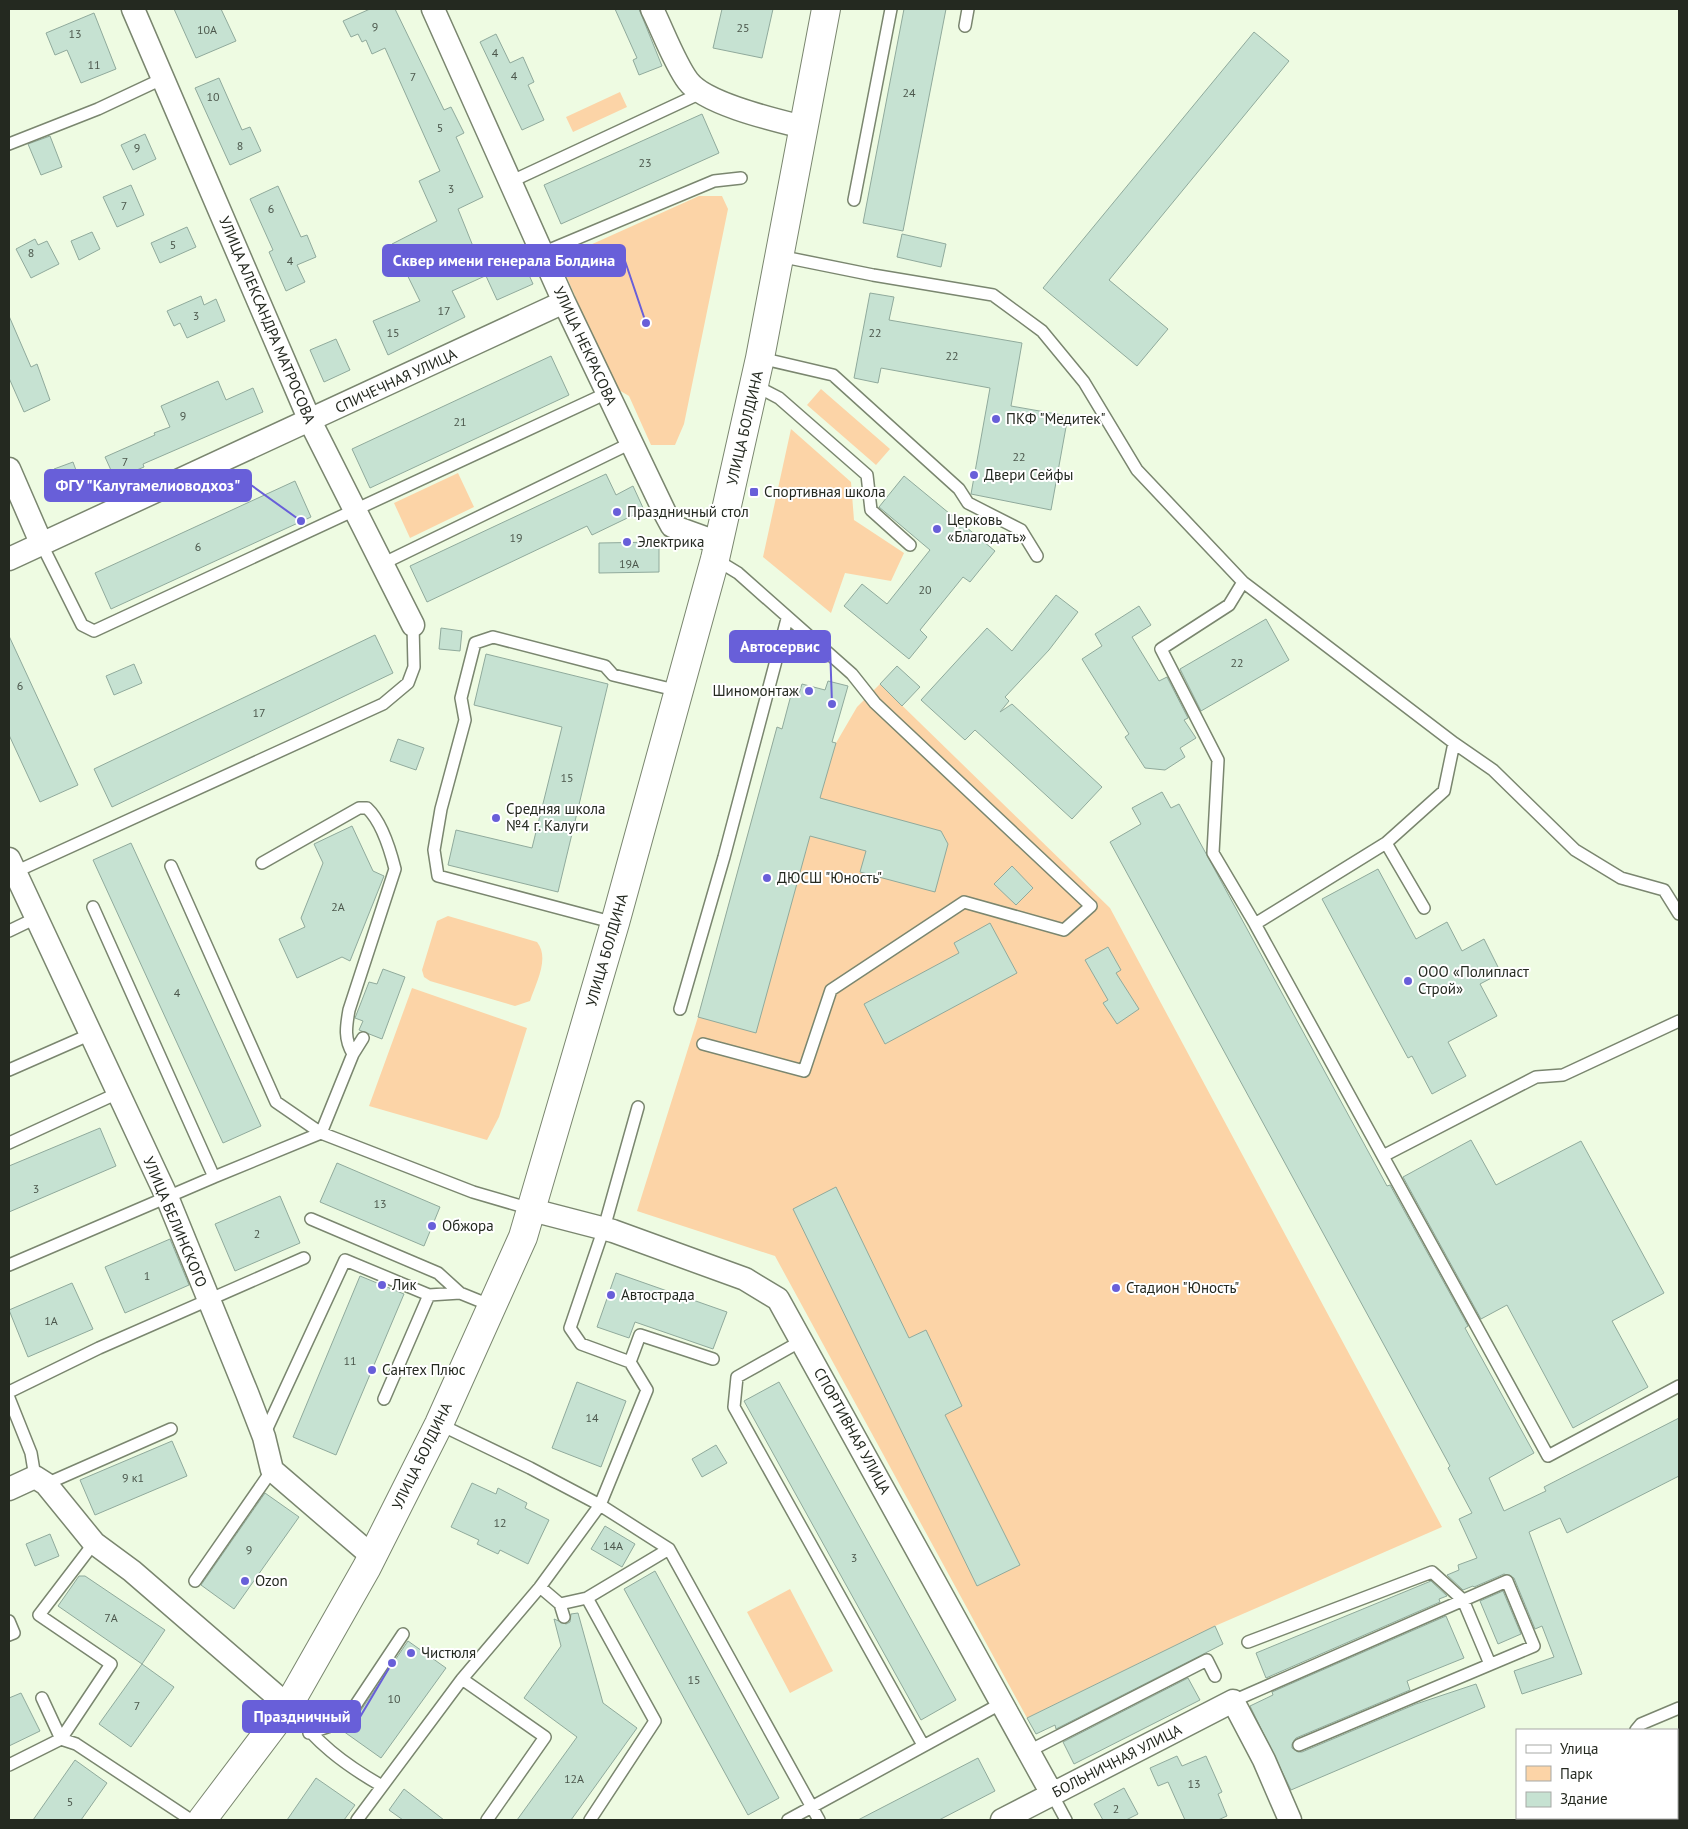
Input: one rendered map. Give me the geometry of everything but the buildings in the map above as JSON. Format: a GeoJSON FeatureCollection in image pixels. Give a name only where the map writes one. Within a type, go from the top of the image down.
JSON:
{"type":"FeatureCollection","features":[{"type":"Feature","properties":{"kind":"main road","name":"УЛИЦА БОЛДИНА"},"geometry":{"type":"LineString","coordinates":[[202,1820],[288,1706],[372,1556],[439,1424],[523,1236],[532,1210],[615,923],[717,551],[760,358],[826,9]]}},
{"type":"Feature","properties":{"kind":"street","name":"УЛИЦА АЛЕКСАНДРА МАТРОСОВА"},"geometry":{"type":"LineString","coordinates":[[133,9],[310,421],[413,625]]}},
{"type":"Feature","properties":{"kind":"street","name":"УЛИЦА НЕКРАСОВА"},"geometry":{"type":"LineString","coordinates":[[433,9],[564,302],[672,526],[717,551]]}},
{"type":"Feature","properties":{"kind":"street"},"geometry":{"type":"LineString","coordinates":[[652,9],[688,81],[701,93],[753,114],[804,127]]}},
{"type":"Feature","properties":{"kind":"street","name":"СПИЧЕЧНАЯ УЛИЦА"},"geometry":{"type":"LineString","coordinates":[[9,559],[564,302]]}},
{"type":"Feature","properties":{"kind":"street"},"geometry":{"type":"LineString","coordinates":[[9,469],[42,545]]}},
{"type":"Feature","properties":{"kind":"street","name":"УЛИЦА БЕЛИНСКОГО"},"geometry":{"type":"LineString","coordinates":[[12,866],[167,1197],[264,1437],[272,1470]]}},
{"type":"Feature","properties":{"kind":"street","name":"СПОРТИВНАЯ УЛИЦА"},"geometry":{"type":"LineString","coordinates":[[532,1210],[604,1228],[745,1279],[778,1299],[1052,1794]]}},
{"type":"Feature","properties":{"kind":"street"},"geometry":{"type":"LineString","coordinates":[[272,1470],[372,1556]]}},
{"type":"Feature","properties":{"kind":"street"},"geometry":{"type":"LineString","coordinates":[[9,1489],[41,1481],[94,1543],[132,1572],[288,1706]]}},
{"type":"Feature","properties":{"kind":"street"},"geometry":{"type":"LineString","coordinates":[[1233,1701],[1264,1760],[1290,1820]]}},
{"type":"Feature","properties":{"kind":"street","name":"БОЛЬНИЧНАЯ УЛИЦА"},"geometry":{"type":"LineString","coordinates":[[1002,1820],[1233,1701]]}},
{"type":"Feature","properties":{"kind":"lane"},"geometry":{"type":"LineString","coordinates":[[854,200],[891,9]]}},
{"type":"Feature","properties":{"kind":"lane"},"geometry":{"type":"LineString","coordinates":[[965,26],[968,9]]}},
{"type":"Feature","properties":{"kind":"lane"},"geometry":{"type":"LineString","coordinates":[[9,144],[98,110],[164,78]]}},
{"type":"Feature","properties":{"kind":"lane"},"geometry":{"type":"LineString","coordinates":[[510,182],[701,93]]}},
{"type":"Feature","properties":{"kind":"lane"},"geometry":{"type":"LineString","coordinates":[[542,253],[714,181],[741,178]]}},
{"type":"Feature","properties":{"kind":"lane"},"geometry":{"type":"LineString","coordinates":[[779,256],[873,275],[993,295],[1042,331],[1084,382],[1138,470],[1243,582],[1454,743],[1493,770],[1575,850],[1620,878],[1664,890],[1679,914]]}},
{"type":"Feature","properties":{"kind":"lane"},"geometry":{"type":"LineString","coordinates":[[760,358],[833,375],[959,489],[968,503],[1021,530],[1037,556]]}},
{"type":"Feature","properties":{"kind":"lane"},"geometry":{"type":"LineString","coordinates":[[754,385],[779,398],[867,474],[871,510],[910,545]]}},
{"type":"Feature","properties":{"kind":"lane"},"geometry":{"type":"LineString","coordinates":[[42,545],[82,625],[94,631],[607,393]]}},
{"type":"Feature","properties":{"kind":"lane"},"geometry":{"type":"LineString","coordinates":[[382,564],[631,444]]}},
{"type":"Feature","properties":{"kind":"lane"},"geometry":{"type":"LineString","coordinates":[[703,1044],[804,1071],[831,990],[964,902],[1064,930],[1091,906],[875,703],[852,674],[787,619],[717,551]]}},
{"type":"Feature","properties":{"kind":"lane"},"geometry":{"type":"LineString","coordinates":[[1243,582],[1229,605],[1161,649],[1218,760],[1213,853],[1255,924],[1548,1456],[1679,1386]]}},
{"type":"Feature","properties":{"kind":"lane"},"geometry":{"type":"LineString","coordinates":[[680,1009],[724,857],[787,619]]}},
{"type":"Feature","properties":{"kind":"lane"},"geometry":{"type":"LineString","coordinates":[[12,866],[383,704],[408,683],[414,666],[413,625]]}},
{"type":"Feature","properties":{"kind":"lane"},"geometry":{"type":"LineString","coordinates":[[615,923],[438,876],[434,850],[441,809],[465,720],[461,698],[475,643],[493,637],[605,666],[613,675],[679,691]]}},
{"type":"Feature","properties":{"kind":"lane"},"geometry":{"type":"LineString","coordinates":[[1255,924],[1386,842],[1444,790],[1454,743]]}},
{"type":"Feature","properties":{"kind":"lane"},"geometry":{"type":"LineString","coordinates":[[262,863],[359,808],[367,808],[375,815],[392,855],[395,870],[349,1010],[345,1030],[347,1044],[353,1054]]}},
{"type":"Feature","properties":{"kind":"lane"},"geometry":{"type":"LineString","coordinates":[[1386,842],[1424,908]]}},
{"type":"Feature","properties":{"kind":"lane"},"geometry":{"type":"LineString","coordinates":[[170,866],[276,1102],[321,1133],[473,1192],[532,1210]]}},
{"type":"Feature","properties":{"kind":"lane"},"geometry":{"type":"LineString","coordinates":[[94,907],[214,1177]]}},
{"type":"Feature","properties":{"kind":"lane"},"geometry":{"type":"LineString","coordinates":[[9,931],[36,918]]}},
{"type":"Feature","properties":{"kind":"lane"},"geometry":{"type":"LineString","coordinates":[[1383,1156],[1536,1077],[1562,1075],[1679,1021]]}},
{"type":"Feature","properties":{"kind":"lane"},"geometry":{"type":"LineString","coordinates":[[9,1070],[91,1034]]}},
{"type":"Feature","properties":{"kind":"lane"},"geometry":{"type":"LineString","coordinates":[[9,1264],[321,1133],[353,1054],[363,1038]]}},
{"type":"Feature","properties":{"kind":"lane"},"geometry":{"type":"LineString","coordinates":[[9,1143],[118,1093]]}},
{"type":"Feature","properties":{"kind":"lane"},"geometry":{"type":"LineString","coordinates":[[357,1820],[462,1679],[540,1587],[600,1504],[647,1390],[630,1362],[581,1344],[570,1328],[604,1228],[638,1107]]}},
{"type":"Feature","properties":{"kind":"lane"},"geometry":{"type":"LineString","coordinates":[[310,1219],[438,1273],[460,1292],[492,1306]]}},
{"type":"Feature","properties":{"kind":"lane"},"geometry":{"type":"LineString","coordinates":[[9,1392],[98,1348],[304,1258]]}},
{"type":"Feature","properties":{"kind":"lane"},"geometry":{"type":"LineString","coordinates":[[264,1437],[345,1260],[429,1295],[460,1292]]}},
{"type":"Feature","properties":{"kind":"lane"},"geometry":{"type":"LineString","coordinates":[[384,1399],[429,1295]]}},
{"type":"Feature","properties":{"kind":"lane"},"geometry":{"type":"LineString","coordinates":[[630,1362],[640,1335],[713,1359]]}},
{"type":"Feature","properties":{"kind":"lane"},"geometry":{"type":"LineString","coordinates":[[802,1340],[737,1377],[734,1407],[922,1746]]}},
{"type":"Feature","properties":{"kind":"lane"},"geometry":{"type":"LineString","coordinates":[[9,1398],[41,1481],[170,1429]]}},
{"type":"Feature","properties":{"kind":"lane"},"geometry":{"type":"LineString","coordinates":[[439,1424],[600,1504],[669,1548],[819,1820]]}},
{"type":"Feature","properties":{"kind":"lane"},"geometry":{"type":"LineString","coordinates":[[194,1581],[272,1470]]}},
{"type":"Feature","properties":{"kind":"lane"},"geometry":{"type":"LineString","coordinates":[[9,1765],[61,1739],[111,1664],[39,1615],[94,1543]]}},
{"type":"Feature","properties":{"kind":"lane"},"geometry":{"type":"LineString","coordinates":[[560,1604],[587,1598],[669,1548]]}},
{"type":"Feature","properties":{"kind":"lane"},"geometry":{"type":"LineString","coordinates":[[1248,1642],[1432,1572],[1463,1600],[1490,1664]]}},
{"type":"Feature","properties":{"kind":"lane"},"geometry":{"type":"LineString","coordinates":[[1233,1701],[1507,1581],[1534,1646],[1299,1745]]}},
{"type":"Feature","properties":{"kind":"lane"},"geometry":{"type":"LineString","coordinates":[[540,1587],[560,1604],[564,1616]]}},
{"type":"Feature","properties":{"kind":"lane"},"geometry":{"type":"LineString","coordinates":[[587,1598],[655,1721],[590,1820]]}},
{"type":"Feature","properties":{"kind":"lane"},"geometry":{"type":"LineString","coordinates":[[9,1621],[14,1633],[9,1635]]}},
{"type":"Feature","properties":{"kind":"lane"},"geometry":{"type":"LineString","coordinates":[[309,1733],[345,1721],[402,1634]]}},
{"type":"Feature","properties":{"kind":"lane"},"geometry":{"type":"LineString","coordinates":[[1029,1752],[1207,1660],[1215,1676]]}},
{"type":"Feature","properties":{"kind":"lane"},"geometry":{"type":"LineString","coordinates":[[462,1679],[545,1737],[487,1820]]}},
{"type":"Feature","properties":{"kind":"lane"},"geometry":{"type":"LineString","coordinates":[[42,1698],[61,1739],[76,1744],[191,1820]]}},
{"type":"Feature","properties":{"kind":"lane"},"geometry":{"type":"LineString","coordinates":[[788,1820],[1002,1703]]}},
{"type":"Feature","properties":{"kind":"lane"},"geometry":{"type":"LineString","coordinates":[[288,1706],[309,1733],[345,1765],[382,1786]]}},
{"type":"Feature","properties":{"kind":"lane"},"geometry":{"type":"LineString","coordinates":[[1637,1729],[1641,1724],[1679,1708]]}},
{"type":"Feature","properties":{"kind":"lane"},"geometry":{"type":"LineString","coordinates":[[1052,1794],[1066,1820]]}},
{"type":"Feature","properties":{"kind":"green space"},"geometry":{"type":"Polygon","coordinates":[[[620,92],[627,107],[573,132],[566,117],[620,92]]]}},
{"type":"Feature","properties":{"kind":"green space"},"geometry":{"type":"Polygon","coordinates":[[[699,196],[722,196],[728,209],[684,424],[675,445],[651,445],[629,396],[614,387],[559,259],[699,196]]]}},
{"type":"Feature","properties":{"kind":"green space"},"geometry":{"type":"Polygon","coordinates":[[[821,389],[890,449],[876,465],[807,405],[821,389]]]}},
{"type":"Feature","properties":{"kind":"green space"},"geometry":{"type":"Polygon","coordinates":[[[791,429],[851,482],[854,520],[904,553],[891,581],[845,573],[831,613],[763,557],[791,429]]]}},
{"type":"Feature","properties":{"kind":"green space"},"geometry":{"type":"Polygon","coordinates":[[[458,473],[474,507],[410,538],[394,503],[458,473]]]}},
{"type":"Feature","properties":{"kind":"green space"},"geometry":{"type":"Polygon","coordinates":[[[880,684],[1110,908],[1442,1527],[1215,1626],[1027,1718],[775,1256],[637,1211],[698,1017],[777,727],[836,743],[857,707],[880,684]]]}},
{"type":"Feature","properties":{"kind":"green space"},"geometry":{"type":"Polygon","coordinates":[[[448,916],[537,942],[541,948],[542,963],[530,1001],[515,1006],[430,981],[424,977],[422,970],[437,921],[448,916]]]}},
{"type":"Feature","properties":{"kind":"green space"},"geometry":{"type":"Polygon","coordinates":[[[412,988],[527,1028],[499,1117],[487,1140],[369,1106],[412,988]]]}},
{"type":"Feature","properties":{"kind":"green space"},"geometry":{"type":"Polygon","coordinates":[[[790,1589],[833,1671],[790,1693],[747,1612],[790,1589]]]}},
{"type":"Feature","properties":{"kind":"place","name":"Сквер имени генерала Болдина"},"geometry":{"type":"Point","coordinates":[646,323]}},
{"type":"Feature","properties":{"kind":"place","name":"ПКФ \"Медитек\""},"geometry":{"type":"Point","coordinates":[996,419]}},
{"type":"Feature","properties":{"kind":"place","name":"Двери Сейфы"},"geometry":{"type":"Point","coordinates":[974,475]}},
{"type":"Feature","properties":{"kind":"place","name":"Спортивная школа"},"geometry":{"type":"Point","coordinates":[754,492]}},
{"type":"Feature","properties":{"kind":"place","name":"Праздничный стол"},"geometry":{"type":"Point","coordinates":[617,512]}},
{"type":"Feature","properties":{"kind":"place","name":"ФГУ \"Калугамелиоводхоз\""},"geometry":{"type":"Point","coordinates":[301,521]}},
{"type":"Feature","properties":{"kind":"place","name":"Церковь «Благодать»"},"geometry":{"type":"Point","coordinates":[937,529]}},
{"type":"Feature","properties":{"kind":"place","name":"Электрика"},"geometry":{"type":"Point","coordinates":[627,542]}},
{"type":"Feature","properties":{"kind":"place","name":"Шиномонтаж"},"geometry":{"type":"Point","coordinates":[809,691]}},
{"type":"Feature","properties":{"kind":"place","name":"Автосервис"},"geometry":{"type":"Point","coordinates":[832,704]}},
{"type":"Feature","properties":{"kind":"place","name":"Средняя школа №4 г. Калуги"},"geometry":{"type":"Point","coordinates":[496,818]}},
{"type":"Feature","properties":{"kind":"place","name":"ДЮСШ \"Юность\""},"geometry":{"type":"Point","coordinates":[767,878]}},
{"type":"Feature","properties":{"kind":"place","name":"ООО «Полипласт Строй»"},"geometry":{"type":"Point","coordinates":[1408,981]}},
{"type":"Feature","properties":{"kind":"place","name":"Обжора"},"geometry":{"type":"Point","coordinates":[432,1226]}},
{"type":"Feature","properties":{"kind":"place","name":"Лик"},"geometry":{"type":"Point","coordinates":[382,1285]}},
{"type":"Feature","properties":{"kind":"place","name":"Стадион \"Юность\""},"geometry":{"type":"Point","coordinates":[1116,1288]}},
{"type":"Feature","properties":{"kind":"place","name":"Автострада"},"geometry":{"type":"Point","coordinates":[611,1295]}},
{"type":"Feature","properties":{"kind":"place","name":"Сантех Плюс"},"geometry":{"type":"Point","coordinates":[372,1370]}},
{"type":"Feature","properties":{"kind":"place","name":"Ozon"},"geometry":{"type":"Point","coordinates":[245,1581]}},
{"type":"Feature","properties":{"kind":"place","name":"Чистюля"},"geometry":{"type":"Point","coordinates":[411,1653]}},
{"type":"Feature","properties":{"kind":"place","name":"Праздничный"},"geometry":{"type":"Point","coordinates":[392,1663]}}]}
